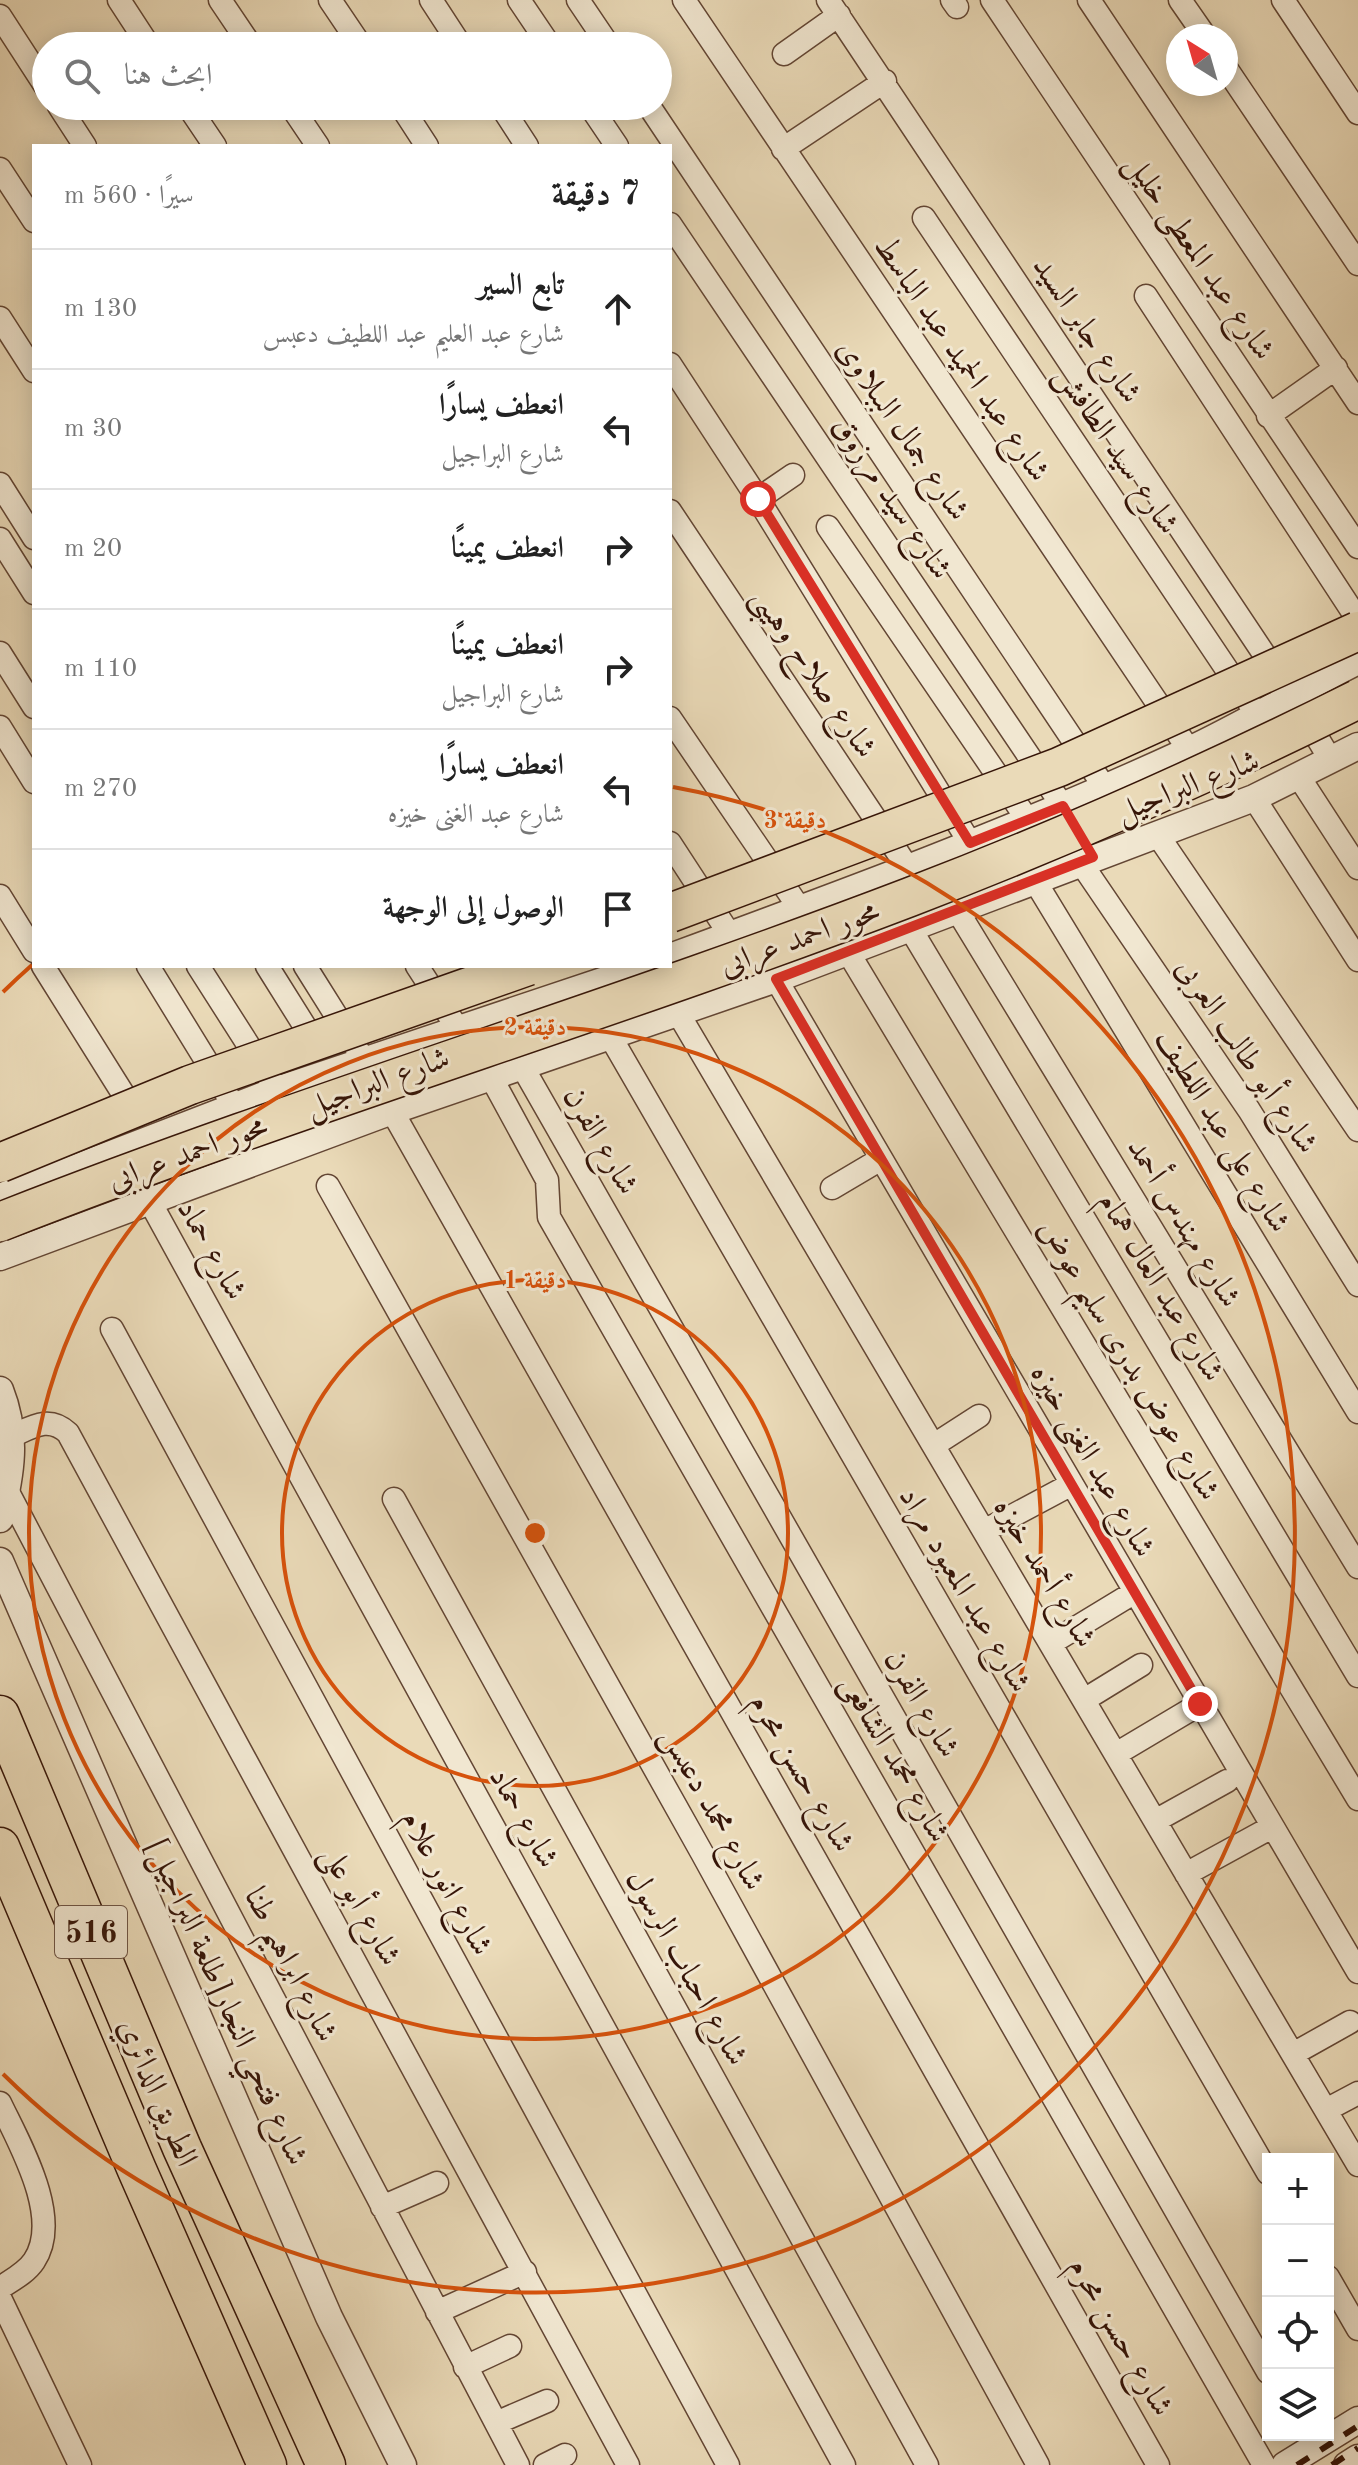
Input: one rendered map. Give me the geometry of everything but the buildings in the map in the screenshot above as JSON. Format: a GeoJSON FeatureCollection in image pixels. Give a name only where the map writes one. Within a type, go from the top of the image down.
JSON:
{"type":"FeatureCollection","features":[{"type":"Feature","properties":{"kind":"highway","name":"محور احمد عرابى"},"geometry":{"type":"LineString","coordinates":[[672,912],[1059,767],[1358,631]]}},
{"type":"Feature","properties":{"kind":"highway","name":"محور احمد عرابى"},"geometry":{"type":"LineString","coordinates":[[0,1222],[149,1165],[910,897],[1152,797],[1358,699]]}},
{"type":"Feature","properties":{"kind":"highway","name":"محور احمد عرابى"},"geometry":{"type":"LineString","coordinates":[[0,1163],[190,1085],[522,968]]}},
{"type":"Feature","properties":{"kind":"highway","name":"الطريق الدائري"},"geometry":{"type":"LineString","coordinates":[[0,1715],[182,2148],[326,2465]]}},
{"type":"Feature","properties":{"kind":"highway","name":"الطريق الدائري"},"geometry":{"type":"LineString","coordinates":[[0,1847],[267,2465]]}},
{"type":"Feature","properties":{"kind":"street"},"geometry":{"type":"LineString","coordinates":[[119,0],[140,32]]}},
{"type":"Feature","properties":{"kind":"street"},"geometry":{"type":"LineString","coordinates":[[220,0],[242,32]]}},
{"type":"Feature","properties":{"kind":"street"},"geometry":{"type":"LineString","coordinates":[[330,0],[352,32]]}},
{"type":"Feature","properties":{"kind":"street"},"geometry":{"type":"LineString","coordinates":[[431,0],[452,32]]}},
{"type":"Feature","properties":{"kind":"street"},"geometry":{"type":"LineString","coordinates":[[519,0],[541,32]]}},
{"type":"Feature","properties":{"kind":"street"},"geometry":{"type":"LineString","coordinates":[[578,0],[600,32]]}},
{"type":"Feature","properties":{"kind":"street","name":"شارع عبد الحميد عبد الباسط"},"geometry":{"type":"LineString","coordinates":[[684,0],[1189,750]]}},
{"type":"Feature","properties":{"kind":"street","name":"شارع عبد المعطى خليل"},"geometry":{"type":"LineString","coordinates":[[992,0],[1358,547]]}},
{"type":"Feature","properties":{"kind":"street"},"geometry":{"type":"LineString","coordinates":[[1089,0],[1358,403]]}},
{"type":"Feature","properties":{"kind":"street"},"geometry":{"type":"LineString","coordinates":[[1180,0],[1197,24]]}},
{"type":"Feature","properties":{"kind":"street"},"geometry":{"type":"LineString","coordinates":[[1283,0],[1358,113]]}},
{"type":"Feature","properties":{"kind":"street"},"geometry":{"type":"LineString","coordinates":[[784,54],[834,8]]}},
{"type":"Feature","properties":{"kind":"street","name":"شارع جابر السيد"},"geometry":{"type":"LineString","coordinates":[[834,8],[1292,695],[1330,759]]}},
{"type":"Feature","properties":{"kind":"street"},"geometry":{"type":"LineString","coordinates":[[0,16],[32,65]]}},
{"type":"Feature","properties":{"kind":"street"},"geometry":{"type":"LineString","coordinates":[[783,149],[885,81]]}},
{"type":"Feature","properties":{"kind":"street"},"geometry":{"type":"LineString","coordinates":[[1238,86],[1358,264]]}},
{"type":"Feature","properties":{"kind":"street"},"geometry":{"type":"LineString","coordinates":[[68,120],[84,144]]}},
{"type":"Feature","properties":{"kind":"street"},"geometry":{"type":"LineString","coordinates":[[197,120],[214,144]]}},
{"type":"Feature","properties":{"kind":"street"},"geometry":{"type":"LineString","coordinates":[[300,120],[317,144]]}},
{"type":"Feature","properties":{"kind":"street"},"geometry":{"type":"LineString","coordinates":[[410,120],[426,144]]}},
{"type":"Feature","properties":{"kind":"street"},"geometry":{"type":"LineString","coordinates":[[510,120],[526,144]]}},
{"type":"Feature","properties":{"kind":"street"},"geometry":{"type":"LineString","coordinates":[[599,120],[616,144]]}},
{"type":"Feature","properties":{"kind":"street","name":"شارع جمال الببلاوى"},"geometry":{"type":"LineString","coordinates":[[658,120],[1105,788]]}},
{"type":"Feature","properties":{"kind":"street"},"geometry":{"type":"LineString","coordinates":[[0,169],[32,218]]}},
{"type":"Feature","properties":{"kind":"street","name":"شارع سيد الطافش"},"geometry":{"type":"LineString","coordinates":[[924,218],[1258,716]]}},
{"type":"Feature","properties":{"kind":"street","name":"شارع سيد مرزوق"},"geometry":{"type":"LineString","coordinates":[[672,229],[1063,806],[1087,860]]}},
{"type":"Feature","properties":{"kind":"street"},"geometry":{"type":"LineString","coordinates":[[1146,296],[1358,620]]}},
{"type":"Feature","properties":{"kind":"street"},"geometry":{"type":"LineString","coordinates":[[0,318],[32,368]]}},
{"type":"Feature","properties":{"kind":"street"},"geometry":{"type":"LineString","coordinates":[[672,367],[758,499],[970,843]]}},
{"type":"Feature","properties":{"kind":"street"},"geometry":{"type":"LineString","coordinates":[[1268,416],[1336,368]]}},
{"type":"Feature","properties":{"kind":"street"},"geometry":{"type":"LineString","coordinates":[[758,499],[793,475]]}},
{"type":"Feature","properties":{"kind":"street"},"geometry":{"type":"LineString","coordinates":[[0,484],[32,535]]}},
{"type":"Feature","properties":{"kind":"street","name":"شارع صلاح وهيبى"},"geometry":{"type":"LineString","coordinates":[[672,514],[908,868]]}},
{"type":"Feature","properties":{"kind":"street"},"geometry":{"type":"LineString","coordinates":[[828,527],[1027,819]]}},
{"type":"Feature","properties":{"kind":"street"},"geometry":{"type":"LineString","coordinates":[[0,539],[32,590]]}},
{"type":"Feature","properties":{"kind":"street"},"geometry":{"type":"LineString","coordinates":[[0,653],[32,704]]}},
{"type":"Feature","properties":{"kind":"street","name":"شارع البراجيل"},"geometry":{"type":"LineString","coordinates":[[672,956],[908,868],[1105,788],[1258,716],[1358,661]]}},
{"type":"Feature","properties":{"kind":"street"},"geometry":{"type":"LineString","coordinates":[[672,721],[800,909]]}},
{"type":"Feature","properties":{"kind":"street"},"geometry":{"type":"LineString","coordinates":[[0,727],[32,779]]}},
{"type":"Feature","properties":{"kind":"street","name":"شارع البراجيل"},"geometry":{"type":"LineString","coordinates":[[0,1257],[392,1111],[848,952],[1254,798],[1358,746]]}},
{"type":"Feature","properties":{"kind":"street"},"geometry":{"type":"LineString","coordinates":[[1299,777],[1358,868]]}},
{"type":"Feature","properties":{"kind":"street"},"geometry":{"type":"LineString","coordinates":[[1254,798],[1358,960]]}},
{"type":"Feature","properties":{"kind":"street"},"geometry":{"type":"LineString","coordinates":[[1157,834],[1358,1130]]}},
{"type":"Feature","properties":{"kind":"street"},"geometry":{"type":"LineString","coordinates":[[672,846],[730,935]]}},
{"type":"Feature","properties":{"kind":"street","name":"شارع أبو طالب العربى"},"geometry":{"type":"LineString","coordinates":[[1087,860],[1358,1285]]}},
{"type":"Feature","properties":{"kind":"street","name":"شارع على عبد اللطيف"},"geometry":{"type":"LineString","coordinates":[[1035,881],[1358,1412]]}},
{"type":"Feature","properties":{"kind":"street"},"geometry":{"type":"LineString","coordinates":[[0,896],[32,948]]}},
{"type":"Feature","properties":{"kind":"street","name":"شارع مهندس أحمد"},"geometry":{"type":"LineString","coordinates":[[957,910],[1358,1567]]}},
{"type":"Feature","properties":{"kind":"street","name":"شارع عبد العال همام"},"geometry":{"type":"LineString","coordinates":[[910,928],[1358,1676]]}},
{"type":"Feature","properties":{"kind":"street","name":"شارع عوض بدرى سليم عوض"},"geometry":{"type":"LineString","coordinates":[[848,952],[1358,1799]]}},
{"type":"Feature","properties":{"kind":"street"},"geometry":{"type":"LineString","coordinates":[[44,968],[150,1138]]}},
{"type":"Feature","properties":{"kind":"street"},"geometry":{"type":"LineString","coordinates":[[149,968],[234,1106]]}},
{"type":"Feature","properties":{"kind":"street"},"geometry":{"type":"LineString","coordinates":[[199,968],[277,1090]]}},
{"type":"Feature","properties":{"kind":"street"},"geometry":{"type":"LineString","coordinates":[[268,968],[332,1070]]}},
{"type":"Feature","properties":{"kind":"street"},"geometry":{"type":"LineString","coordinates":[[306,968],[364,1060]]}},
{"type":"Feature","properties":{"kind":"street"},"geometry":{"type":"LineString","coordinates":[[418,968],[458,1029]]}},
{"type":"Feature","properties":{"kind":"street"},"geometry":{"type":"LineString","coordinates":[[517,968],[540,1004]]}},
{"type":"Feature","properties":{"kind":"street","name":"شارع البراجيل"},"geometry":{"type":"LineString","coordinates":[[0,1197],[332,1070],[540,1004],[630,969]]}},
{"type":"Feature","properties":{"kind":"street","name":"شارع عبد الغنى خيزه"},"geometry":{"type":"LineString","coordinates":[[776,979],[1358,1972]]}},
{"type":"Feature","properties":{"kind":"street","name":"شارع أحمد خيزه"},"geometry":{"type":"LineString","coordinates":[[678,1013],[1357,2162]]}},
{"type":"Feature","properties":{"kind":"street","name":"شارع عبد المعبود مراد"},"geometry":{"type":"LineString","coordinates":[[610,1036],[1262,2163]]}},
{"type":"Feature","properties":{"kind":"street","name":"شارع الفرن"},"geometry":{"type":"LineString","coordinates":[[522,1066],[1266,2369]]}},
{"type":"Feature","properties":{"kind":"street","name":"شارع محمد الشافعى"},"geometry":{"type":"LineString","coordinates":[[491,1077],[547,1180],[549,1217],[1264,2465]]}},
{"type":"Feature","properties":{"kind":"street","name":"شارع حسن محرم"},"geometry":{"type":"LineString","coordinates":[[392,1111],[1158,2465]]}},
{"type":"Feature","properties":{"kind":"street"},"geometry":{"type":"LineString","coordinates":[[832,1188],[881,1159]]}},
{"type":"Feature","properties":{"kind":"street","name":"شارع محمد دعبس"},"geometry":{"type":"LineString","coordinates":[[328,1186],[702,1853],[1038,2465]]}},
{"type":"Feature","properties":{"kind":"street","name":"شارع حماد"},"geometry":{"type":"LineString","coordinates":[[149,1200],[844,2465]]}},
{"type":"Feature","properties":{"kind":"street","name":"شارع انور علام"},"geometry":{"type":"LineString","coordinates":[[112,1329],[728,2465]]}},
{"type":"Feature","properties":{"kind":"street"},"geometry":{"type":"LineString","coordinates":[[0,1390],[12,1436],[8,1492],[0,1519]]}},
{"type":"Feature","properties":{"kind":"street"},"geometry":{"type":"LineString","coordinates":[[934,1445],[979,1416]]}},
{"type":"Feature","properties":{"kind":"street","name":"شارع أبو على"},"geometry":{"type":"LineString","coordinates":[[12,1436],[45,1422],[59,1425],[68,1433],[628,2465]]}},
{"type":"Feature","properties":{"kind":"street"},"geometry":{"type":"LineString","coordinates":[[984,1531],[1072,1484]]}},
{"type":"Feature","properties":{"kind":"street","name":"شارع ابراهيم طنا"},"geometry":{"type":"LineString","coordinates":[[8,1492],[518,2465]]}},
{"type":"Feature","properties":{"kind":"street","name":"شارع احباب الرسول"},"geometry":{"type":"LineString","coordinates":[[394,1499],[927,2465]]}},
{"type":"Feature","properties":{"kind":"street","name":"شارع فتحي النجار[طلعة البراجيل]"},"geometry":{"type":"LineString","coordinates":[[0,1561],[329,2317],[403,2465]]}},
{"type":"Feature","properties":{"kind":"street"},"geometry":{"type":"LineString","coordinates":[[1051,1643],[1135,1592]]}},
{"type":"Feature","properties":{"kind":"street"},"geometry":{"type":"LineString","coordinates":[[1084,1700],[1141,1665]]}},
{"type":"Feature","properties":{"kind":"street"},"geometry":{"type":"LineString","coordinates":[[1116,1754],[1200,1704]]}},
{"type":"Feature","properties":{"kind":"street"},"geometry":{"type":"LineString","coordinates":[[1155,1821],[1227,1781]]}},
{"type":"Feature","properties":{"kind":"street"},"geometry":{"type":"LineString","coordinates":[[1186,1874],[1272,1827]]}},
{"type":"Feature","properties":{"kind":"street"},"geometry":{"type":"LineString","coordinates":[[1293,2054],[1350,2022]]}},
{"type":"Feature","properties":{"kind":"street"},"geometry":{"type":"LineString","coordinates":[[1326,2110],[1358,2093]]}},
{"type":"Feature","properties":{"kind":"street"},"geometry":{"type":"LineString","coordinates":[[0,2103],[32,2171],[42,2219],[39,2252],[23,2273],[0,2288]]}},
{"type":"Feature","properties":{"kind":"street"},"geometry":{"type":"LineString","coordinates":[[382,2207],[437,2183]]}},
{"type":"Feature","properties":{"kind":"street"},"geometry":{"type":"LineString","coordinates":[[437,2312],[525,2272]]}},
{"type":"Feature","properties":{"kind":"street"},"geometry":{"type":"LineString","coordinates":[[1334,2287],[1358,2329]]}},
{"type":"Feature","properties":{"kind":"street"},"geometry":{"type":"LineString","coordinates":[[0,2298],[80,2465]]}},
{"type":"Feature","properties":{"kind":"street"},"geometry":{"type":"LineString","coordinates":[[465,2367],[510,2346]]}},
{"type":"Feature","properties":{"kind":"street"},"geometry":{"type":"LineString","coordinates":[[496,2423],[547,2401]]}},
{"type":"Feature","properties":{"kind":"street"},"geometry":{"type":"LineString","coordinates":[[1285,2465],[1308,2442],[1355,2428]]}},
{"type":"Feature","properties":{"kind":"street"},"geometry":{"type":"LineString","coordinates":[[1347,2465],[1358,2458]]}},
{"type":"Feature","properties":{"kind":"railway"},"geometry":{"type":"LineString","coordinates":[[1297,2465],[1358,2426]]}},
{"type":"Feature","properties":{"kind":"railway"},"geometry":{"type":"LineString","coordinates":[[1332,2465],[1358,2448]]}},
{"type":"Feature","properties":{"kind":"route"},"geometry":{"type":"LineString","coordinates":[[758,499],[970,843],[1063,806],[1093,857],[776,979],[1200,1704]]}}]}
